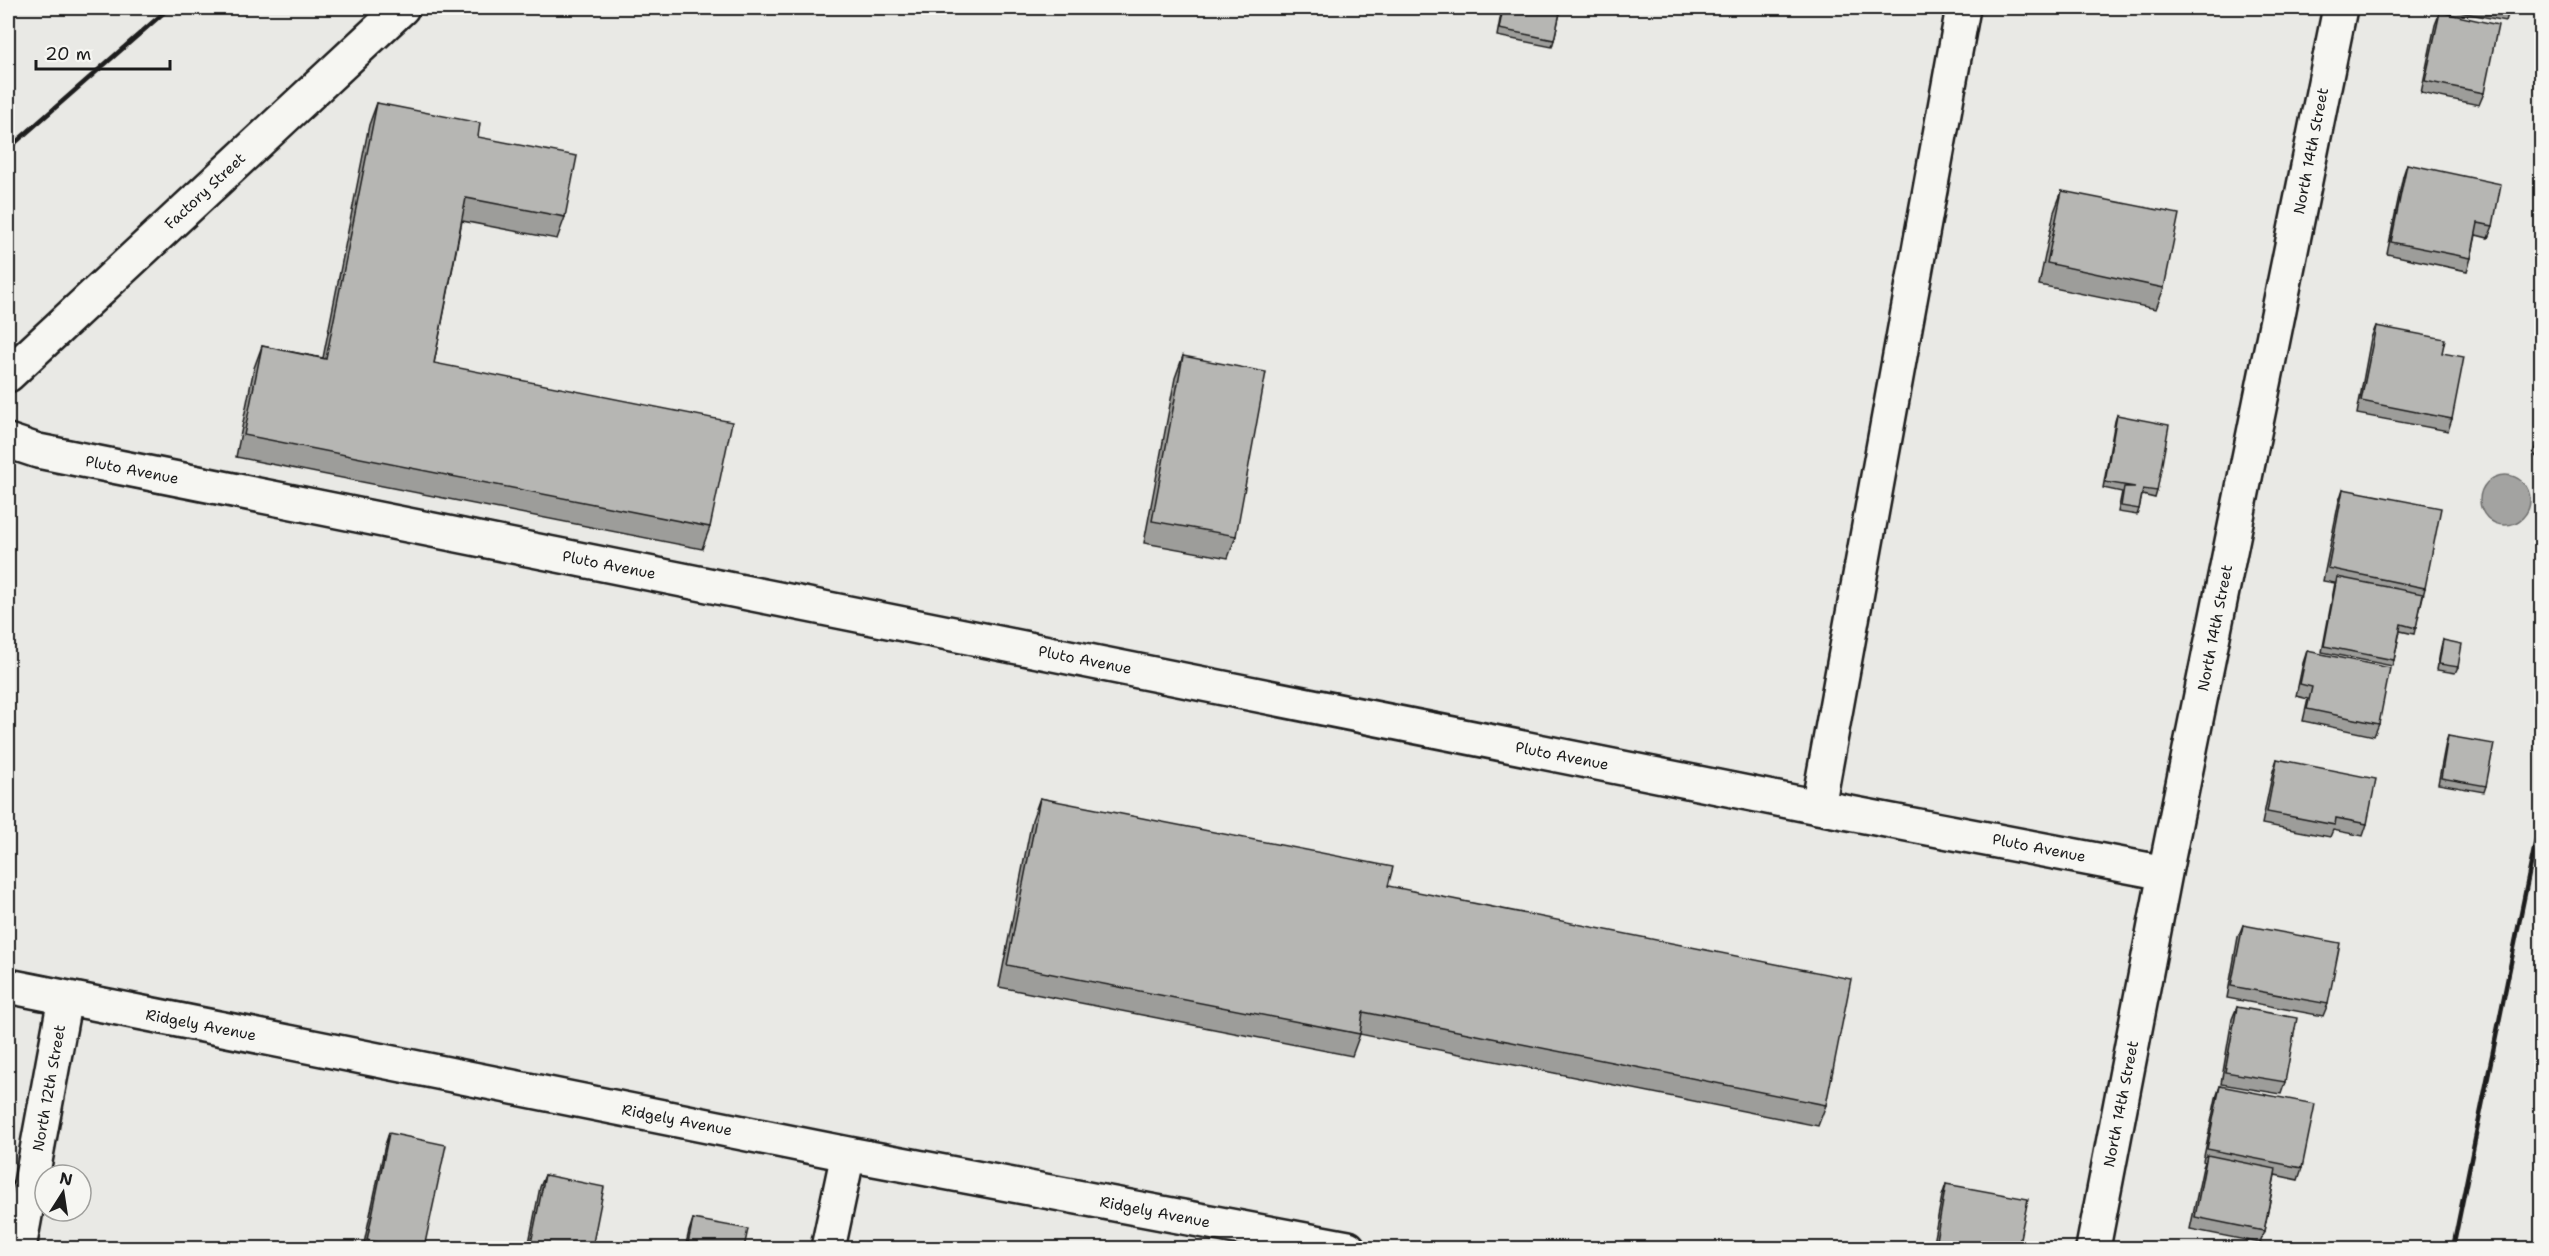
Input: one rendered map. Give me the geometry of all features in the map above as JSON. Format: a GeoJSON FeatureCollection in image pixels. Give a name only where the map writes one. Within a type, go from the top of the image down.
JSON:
{"type":"FeatureCollection","features":[{"type":"Feature","properties":{"kind":"street","name":"Factory Street"},"geometry":{"type":"LineString","coordinates":[[8,375],[402,8]]}},
{"type":"Feature","properties":{"kind":"street"},"geometry":{"type":"LineString","coordinates":[[1818,807],[1963,8]]}},
{"type":"Feature","properties":{"kind":"street","name":"North 14th Street"},"geometry":{"type":"LineString","coordinates":[[2094,1248],[2165,873],[2340,8]]}},
{"type":"Feature","properties":{"kind":"street","name":"Pluto Avenue"},"geometry":{"type":"LineString","coordinates":[[8,441],[50,453],[1818,807],[2165,873]]}},
{"type":"Feature","properties":{"kind":"street","name":"Ridgely Avenue"},"geometry":{"type":"LineString","coordinates":[[8,986],[848,1154],[1348,1248]]}},
{"type":"Feature","properties":{"kind":"street","name":"North 12th Street"},"geometry":{"type":"LineString","coordinates":[[19,1248],[64,998]]}},
{"type":"Feature","properties":{"kind":"street"},"geometry":{"type":"LineString","coordinates":[[828,1248],[848,1154]]}},
{"type":"Feature","properties":{"kind":"shaded area"},"geometry":{"type":"Polygon","coordinates":[[[2505,475],[2523,482],[2530,500],[2523,518],[2505,525],[2487,518],[2480,500],[2487,482],[2505,475]]]}},
{"type":"Feature","properties":{"kind":"building"},"geometry":{"type":"Polygon","coordinates":[[[1503,8],[1561,8],[1554,40],[1499,29],[1503,8]]]}},
{"type":"Feature","properties":{"kind":"building"},"geometry":{"type":"Polygon","coordinates":[[[2440,12],[2498,25],[2484,93],[2425,81],[2440,12]]]}},
{"type":"Feature","properties":{"kind":"building"},"geometry":{"type":"Polygon","coordinates":[[[377,103],[480,123],[478,137],[577,156],[565,217],[466,198],[434,363],[732,422],[710,527],[244,435],[262,346],[326,359],[377,103]]]}},
{"type":"Feature","properties":{"kind":"building"},"geometry":{"type":"Polygon","coordinates":[[[2407,164],[2501,184],[2493,226],[2478,223],[2471,258],[2391,242],[2407,164]]]}},
{"type":"Feature","properties":{"kind":"building"},"geometry":{"type":"Polygon","coordinates":[[[2062,191],[2179,214],[2164,288],[2047,263],[2062,191]]]}},
{"type":"Feature","properties":{"kind":"building"},"geometry":{"type":"Polygon","coordinates":[[[2376,326],[2445,339],[2442,353],[2464,357],[2452,419],[2361,401],[2376,326]]]}},
{"type":"Feature","properties":{"kind":"building"},"geometry":{"type":"Polygon","coordinates":[[[1183,356],[1266,372],[1236,536],[1152,521],[1183,356]]]}},
{"type":"Feature","properties":{"kind":"building"},"geometry":{"type":"Polygon","coordinates":[[[2117,415],[2169,425],[2157,491],[2143,489],[2139,509],[2121,506],[2124,487],[2135,487],[2105,482],[2117,415]]]}},
{"type":"Feature","properties":{"kind":"building"},"geometry":{"type":"Polygon","coordinates":[[[2541,442],[2541,453],[2536,446],[2541,442]]]}},
{"type":"Feature","properties":{"kind":"building"},"geometry":{"type":"Polygon","coordinates":[[[2343,489],[2441,508],[2425,588],[2328,568],[2343,489]]]}},
{"type":"Feature","properties":{"kind":"building"},"geometry":{"type":"Polygon","coordinates":[[[2337,577],[2423,594],[2416,628],[2401,624],[2394,660],[2324,646],[2337,577]]]}},
{"type":"Feature","properties":{"kind":"building"},"geometry":{"type":"Polygon","coordinates":[[[2443,640],[2462,644],[2458,667],[2439,664],[2443,640]]]}},
{"type":"Feature","properties":{"kind":"building"},"geometry":{"type":"Polygon","coordinates":[[[2307,651],[2390,668],[2379,724],[2307,709],[2312,687],[2300,684],[2307,651]]]}},
{"type":"Feature","properties":{"kind":"building"},"geometry":{"type":"Polygon","coordinates":[[[2448,736],[2494,744],[2486,786],[2441,778],[2448,736]]]}},
{"type":"Feature","properties":{"kind":"building"},"geometry":{"type":"Polygon","coordinates":[[[2277,759],[2376,779],[2367,824],[2336,818],[2335,825],[2267,812],[2277,759]]]}},
{"type":"Feature","properties":{"kind":"building"},"geometry":{"type":"Polygon","coordinates":[[[1040,798],[1393,867],[1388,886],[1851,979],[1826,1105],[1363,1012],[1360,1034],[1007,965],[1040,798]]]}},
{"type":"Feature","properties":{"kind":"building"},"geometry":{"type":"Polygon","coordinates":[[[2243,925],[2340,943],[2328,1004],[2231,986],[2243,925]]]}},
{"type":"Feature","properties":{"kind":"building"},"geometry":{"type":"Polygon","coordinates":[[[2237,1007],[2297,1018],[2285,1082],[2225,1072],[2237,1007]]]}},
{"type":"Feature","properties":{"kind":"building"},"geometry":{"type":"Polygon","coordinates":[[[2220,1086],[2315,1104],[2302,1168],[2207,1149],[2220,1086]]]}},
{"type":"Feature","properties":{"kind":"building"},"geometry":{"type":"Polygon","coordinates":[[[389,1133],[446,1145],[424,1248],[408,1248],[367,1240],[389,1133]]]}},
{"type":"Feature","properties":{"kind":"building"},"geometry":{"type":"Polygon","coordinates":[[[2207,1155],[2276,1169],[2264,1231],[2195,1217],[2207,1155]]]}},
{"type":"Feature","properties":{"kind":"building"},"geometry":{"type":"Polygon","coordinates":[[[545,1175],[604,1187],[592,1248],[530,1248],[545,1175]]]}},
{"type":"Feature","properties":{"kind":"building"},"geometry":{"type":"Polygon","coordinates":[[[1946,1184],[2028,1199],[2018,1248],[1984,1248],[1936,1240],[1946,1184]]]}},
{"type":"Feature","properties":{"kind":"building"},"geometry":{"type":"Polygon","coordinates":[[[693,1219],[748,1229],[744,1248],[687,1248],[693,1219]]]}},
{"type":"Feature","properties":{"kind":"railway"},"geometry":{"type":"LineString","coordinates":[[8,149],[169,8]]}},
{"type":"Feature","properties":{"kind":"railway"},"geometry":{"type":"LineString","coordinates":[[2453,1248],[2542,810]]}}]}
